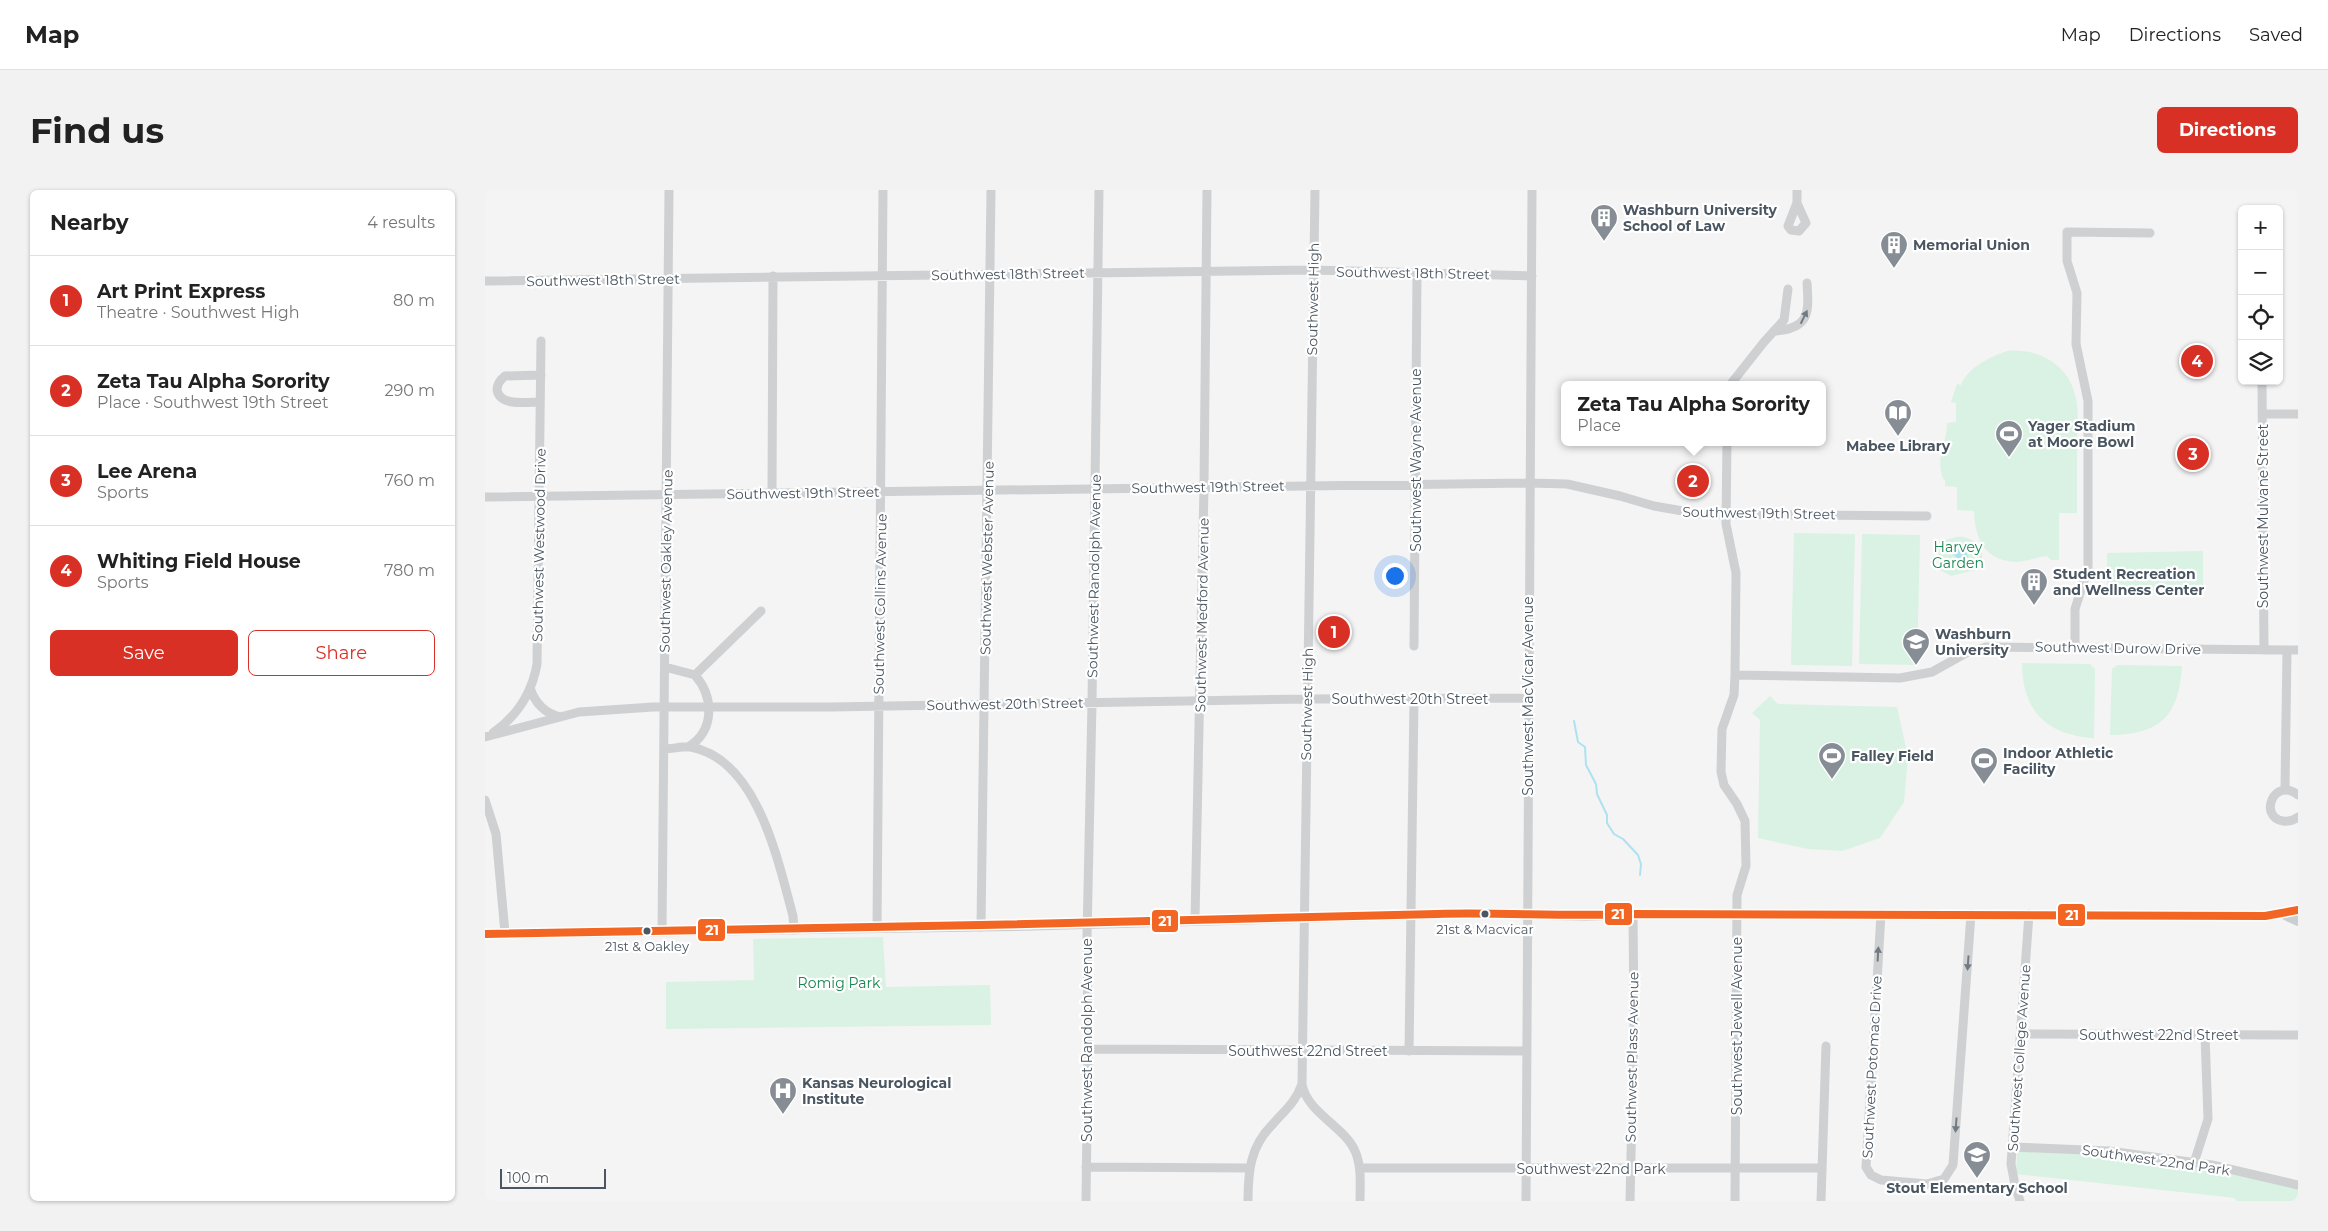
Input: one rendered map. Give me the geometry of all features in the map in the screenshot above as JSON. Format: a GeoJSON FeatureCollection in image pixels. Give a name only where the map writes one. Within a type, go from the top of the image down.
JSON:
{"type":"FeatureCollection","features":[{"type":"Feature","properties":{"kind":"main road"},"geometry":{"type":"LineString","coordinates":[[485,934],[981,926],[1303,917],[1411,916],[1477,912],[1587,916],[1633,914],[2265,916],[2298,910]]}},
{"type":"Feature","properties":{"kind":"main road"},"geometry":{"type":"LineString","coordinates":[[2281,913],[2298,921]]}},
{"type":"Feature","properties":{"kind":"street","name":"Southwest Oakley Avenue"},"geometry":{"type":"LineString","coordinates":[[662,931],[669,190]]}},
{"type":"Feature","properties":{"kind":"street","name":"Southwest Collins Avenue"},"geometry":{"type":"LineString","coordinates":[[877,928],[883,190]]}},
{"type":"Feature","properties":{"kind":"street","name":"Southwest Webster Avenue"},"geometry":{"type":"LineString","coordinates":[[981,926],[991,190]]}},
{"type":"Feature","properties":{"kind":"street","name":"Southwest Randolph Avenue"},"geometry":{"type":"LineString","coordinates":[[1086,1201],[1088,923],[1099,190]]}},
{"type":"Feature","properties":{"kind":"street","name":"Southwest Medford Avenue"},"geometry":{"type":"LineString","coordinates":[[1195,920],[1204,487],[1207,190]]}},
{"type":"Feature","properties":{"kind":"street","name":"Southwest High"},"geometry":{"type":"LineString","coordinates":[[1248,1201],[1249,1168],[1253,1154],[1262,1136],[1291,1105],[1302,1084],[1315,190]]}},
{"type":"Feature","properties":{"kind":"street","name":"Southwest MacVicar Avenue"},"geometry":{"type":"LineString","coordinates":[[1526,1201],[1532,190]]}},
{"type":"Feature","properties":{"kind":"street"},"geometry":{"type":"LineString","coordinates":[[1797,190],[1797,203]]}},
{"type":"Feature","properties":{"kind":"street"},"geometry":{"type":"LineString","coordinates":[[2075,647],[2075,609],[2089,568],[2088,401],[2076,344],[2077,293],[2067,261],[2067,232],[2150,233]]}},
{"type":"Feature","properties":{"kind":"street","name":"Southwest 18th Street"},"geometry":{"type":"LineString","coordinates":[[485,281],[1313,270],[1532,276]]}},
{"type":"Feature","properties":{"kind":"street","name":"Southwest Wayne Avenue"},"geometry":{"type":"LineString","coordinates":[[1414,646],[1417,274]]}},
{"type":"Feature","properties":{"kind":"street"},"geometry":{"type":"LineString","coordinates":[[772,493],[773,276]]}},
{"type":"Feature","properties":{"kind":"street"},"geometry":{"type":"LineString","coordinates":[[1775,331],[1795,328],[1805,319],[1808,307],[1807,283]]}},
{"type":"Feature","properties":{"kind":"street"},"geometry":{"type":"LineString","coordinates":[[1733,381],[1763,342],[1786,317],[1788,289]]}},
{"type":"Feature","properties":{"kind":"street","name":"Southwest Westwood Drive"},"geometry":{"type":"LineString","coordinates":[[485,737],[499,728],[513,715],[530,688],[537,656],[541,340]]}},
{"type":"Feature","properties":{"kind":"street"},"geometry":{"type":"LineString","coordinates":[[540,402],[508,401],[501,397],[497,390],[499,382],[505,376],[541,375]]}},
{"type":"Feature","properties":{"kind":"street","name":"Southwest Mulvane Street"},"geometry":{"type":"LineString","coordinates":[[2262,385],[2264,650]]}},
{"type":"Feature","properties":{"kind":"street"},"geometry":{"type":"LineString","coordinates":[[2262,414],[2298,414]]}},
{"type":"Feature","properties":{"kind":"street","name":"Southwest Jewell Avenue"},"geometry":{"type":"LineString","coordinates":[[1727,446],[1725,514],[1727,539],[1736,573],[1735,675],[1733,695],[1722,729],[1721,772],[1727,792],[1737,804],[1745,822],[1746,866],[1738,889],[1737,914],[1735,1201]]}},
{"type":"Feature","properties":{"kind":"street","name":"Southwest 19th Street"},"geometry":{"type":"LineString","coordinates":[[485,497],[1530,483],[1576,486],[1679,512],[1927,516]]}},
{"type":"Feature","properties":{"kind":"street"},"geometry":{"type":"LineString","coordinates":[[695,675],[761,611]]}},
{"type":"Feature","properties":{"kind":"street","name":"Southwest Durow Drive"},"geometry":{"type":"LineString","coordinates":[[1735,675],[1900,678],[1932,672],[1966,653],[1986,647],[2298,650]]}},
{"type":"Feature","properties":{"kind":"street"},"geometry":{"type":"LineString","coordinates":[[2285,790],[2287,650]]}},
{"type":"Feature","properties":{"kind":"street"},"geometry":{"type":"LineString","coordinates":[[665,667],[695,675],[705,690],[709,707],[705,728],[697,741],[688,747]]}},
{"type":"Feature","properties":{"kind":"street"},"geometry":{"type":"LineString","coordinates":[[530,688],[533,696],[543,709],[560,717]]}},
{"type":"Feature","properties":{"kind":"street","name":"Southwest 20th Street"},"geometry":{"type":"LineString","coordinates":[[485,737],[560,717],[599,709],[1307,699],[1528,698]]}},
{"type":"Feature","properties":{"kind":"street"},"geometry":{"type":"LineString","coordinates":[[1409,1051],[1414,700]]}},
{"type":"Feature","properties":{"kind":"street"},"geometry":{"type":"LineString","coordinates":[[664,749],[688,747],[706,752],[725,764],[752,800],[763,820],[774,849],[793,916],[794,930]]}},
{"type":"Feature","properties":{"kind":"street"},"geometry":{"type":"LineString","coordinates":[[2298,795],[2285,790],[2275,794],[2272,799],[2271,809],[2273,814],[2281,821],[2286,822],[2298,816]]}},
{"type":"Feature","properties":{"kind":"street"},"geometry":{"type":"LineString","coordinates":[[485,800],[496,834],[505,933]]}},
{"type":"Feature","properties":{"kind":"street","name":"Southwest Plass Avenue"},"geometry":{"type":"LineString","coordinates":[[1630,1201],[1634,1022],[1633,914]]}},
{"type":"Feature","properties":{"kind":"street","name":"Southwest Potomac Drive"},"geometry":{"type":"LineString","coordinates":[[1881,914],[1866,1167],[1871,1174],[1881,1180],[1927,1184],[1944,1179],[1953,1165],[1971,914]]}},
{"type":"Feature","properties":{"kind":"street","name":"Southwest College Avenue"},"geometry":{"type":"LineString","coordinates":[[2020,1201],[2012,1175],[2029,914]]}},
{"type":"Feature","properties":{"kind":"street","name":"Southwest 22nd Street"},"geometry":{"type":"LineString","coordinates":[[2021,1034],[2298,1035]]}},
{"type":"Feature","properties":{"kind":"street"},"geometry":{"type":"LineString","coordinates":[[2194,1163],[2208,1119],[2205,1035]]}},
{"type":"Feature","properties":{"kind":"street"},"geometry":{"type":"LineString","coordinates":[[1821,1201],[1826,1046]]}},
{"type":"Feature","properties":{"kind":"street","name":"Southwest 22nd Street"},"geometry":{"type":"LineString","coordinates":[[1088,1049],[1527,1052]]}},
{"type":"Feature","properties":{"kind":"street"},"geometry":{"type":"LineString","coordinates":[[1302,1084],[1305,1093],[1323,1118],[1346,1137],[1355,1149],[1361,1168],[1361,1201]]}},
{"type":"Feature","properties":{"kind":"street","name":"Southwest 22nd Park"},"geometry":{"type":"LineString","coordinates":[[2013,1147],[2109,1151],[2194,1163],[2298,1185]]}},
{"type":"Feature","properties":{"kind":"street"},"geometry":{"type":"LineString","coordinates":[[1086,1167],[1249,1168]]}},
{"type":"Feature","properties":{"kind":"street","name":"Southwest 22nd Park"},"geometry":{"type":"LineString","coordinates":[[1361,1168],[1822,1168]]}},
{"type":"Feature","properties":{"kind":"green space","name":"Yager Stadium at Moore Bowl"},"geometry":{"type":"Polygon","coordinates":[[[2007,351],[2028,352],[2048,359],[2064,372],[2070,381],[2076,397],[2078,415],[2077,513],[2059,513],[2059,560],[2051,560],[2047,556],[2016,562],[1996,557],[1989,552],[1979,539],[1974,511],[1957,510],[1957,487],[1945,486],[1945,480],[1941,471],[1940,464],[1947,423],[1956,422],[1956,403],[1951,402],[1957,384],[1961,385],[1969,373],[1980,363],[2007,351]]]}},
{"type":"Feature","properties":{"kind":"green space"},"geometry":{"type":"Polygon","coordinates":[[[1794,533],[1855,534],[1852,666],[1791,665],[1794,533]]]}},
{"type":"Feature","properties":{"kind":"green space"},"geometry":{"type":"Polygon","coordinates":[[[1862,534],[1920,535],[1917,665],[1859,664],[1862,534]]]}},
{"type":"Feature","properties":{"kind":"green space","name":"Harvey Garden"},"geometry":{"type":"Polygon","coordinates":[[[1963,537],[1974,542],[1981,550],[1982,562],[1980,569],[1951,576],[1940,570],[1938,563],[1939,542],[1963,537]]]}},
{"type":"Feature","properties":{"kind":"green space"},"geometry":{"type":"Polygon","coordinates":[[[2203,551],[2203,590],[2107,591],[2107,553],[2203,551]]]}},
{"type":"Feature","properties":{"kind":"green space"},"geometry":{"type":"Polygon","coordinates":[[[2022,663],[2090,664],[2095,669],[2094,738],[2063,732],[2051,726],[2040,717],[2032,707],[2027,695],[2023,680],[2022,663]]]}},
{"type":"Feature","properties":{"kind":"green space"},"geometry":{"type":"Polygon","coordinates":[[[2117,665],[2182,666],[2177,697],[2164,719],[2142,731],[2110,735],[2112,669],[2117,665]]]}},
{"type":"Feature","properties":{"kind":"green space","name":"Falley Field"},"geometry":{"type":"Polygon","coordinates":[[[1770,696],[1778,704],[1897,707],[1908,757],[1904,802],[1880,838],[1842,851],[1808,849],[1758,838],[1760,720],[1752,713],[1770,696]]]}},
{"type":"Feature","properties":{"kind":"green space","name":"Romig Park"},"geometry":{"type":"Polygon","coordinates":[[[883,937],[886,987],[990,985],[991,1025],[666,1029],[666,982],[754,980],[753,939],[883,937]]]}},
{"type":"Feature","properties":{"kind":"green space"},"geometry":{"type":"Polygon","coordinates":[[[2021,1151],[2093,1154],[2191,1166],[2298,1188],[2298,1201],[2236,1201],[2235,1198],[2016,1174],[2017,1154],[2021,1151]]]}},
{"type":"Feature","properties":{"kind":"water"},"geometry":{"type":"Polygon","coordinates":[[[1955,549],[1966,551],[1968,557],[1951,569],[1946,559],[1948,558],[1953,563],[1957,562],[1958,559],[1950,551],[1955,549]]]}},
{"type":"Feature","properties":{"kind":"waterway"},"geometry":{"type":"LineString","coordinates":[[1574,721],[1578,742],[1585,747],[1586,765],[1596,784],[1597,794],[1607,815],[1607,823],[1614,834],[1623,839],[1638,855],[1641,864],[1640,875]]}},
{"type":"Feature","properties":{"kind":"transit line","name":"21"},"geometry":{"type":"LineString","coordinates":[[485,934],[961,926],[1461,914],[2265,916],[2298,910]]}},
{"type":"Feature","properties":{"kind":"place","name":"Washburn University School of Law"},"geometry":{"type":"Point","coordinates":[1604,242]}},
{"type":"Feature","properties":{"kind":"place","name":"Memorial Union"},"geometry":{"type":"Point","coordinates":[1894,269]}},
{"type":"Feature","properties":{"kind":"place","name":"Whiting Field House"},"geometry":{"type":"Point","coordinates":[2197,361]}},
{"type":"Feature","properties":{"kind":"place","name":"Mabee Library"},"geometry":{"type":"Point","coordinates":[1898,437]}},
{"type":"Feature","properties":{"kind":"place","name":"Lee Arena"},"geometry":{"type":"Point","coordinates":[2193,454]}},
{"type":"Feature","properties":{"kind":"place","name":"Yager Stadium at Moore Bowl"},"geometry":{"type":"Point","coordinates":[2009,458]}},
{"type":"Feature","properties":{"kind":"place","name":"Zeta Tau Alpha Sorority"},"geometry":{"type":"Point","coordinates":[1693,481]}},
{"type":"Feature","properties":{"kind":"place","name":"Student Recreation and Wellness Center"},"geometry":{"type":"Point","coordinates":[2034,606]}},
{"type":"Feature","properties":{"kind":"place","name":"Art Print Express"},"geometry":{"type":"Point","coordinates":[1334,632]}},
{"type":"Feature","properties":{"kind":"place","name":"Washburn University"},"geometry":{"type":"Point","coordinates":[1916,666]}},
{"type":"Feature","properties":{"kind":"place","name":"Falley Field"},"geometry":{"type":"Point","coordinates":[1832,780]}},
{"type":"Feature","properties":{"kind":"place","name":"Indoor Athletic Facility"},"geometry":{"type":"Point","coordinates":[1984,785]}},
{"type":"Feature","properties":{"kind":"place","name":"21st & Macvicar"},"geometry":{"type":"Point","coordinates":[1485,914]}},
{"type":"Feature","properties":{"kind":"place","name":"21st & Oakley"},"geometry":{"type":"Point","coordinates":[647,931]}},
{"type":"Feature","properties":{"kind":"place","name":"Kansas Neurological Institute"},"geometry":{"type":"Point","coordinates":[783,1115]}},
{"type":"Feature","properties":{"kind":"place","name":"Stout Elementary School"},"geometry":{"type":"Point","coordinates":[1977,1179]}}]}
